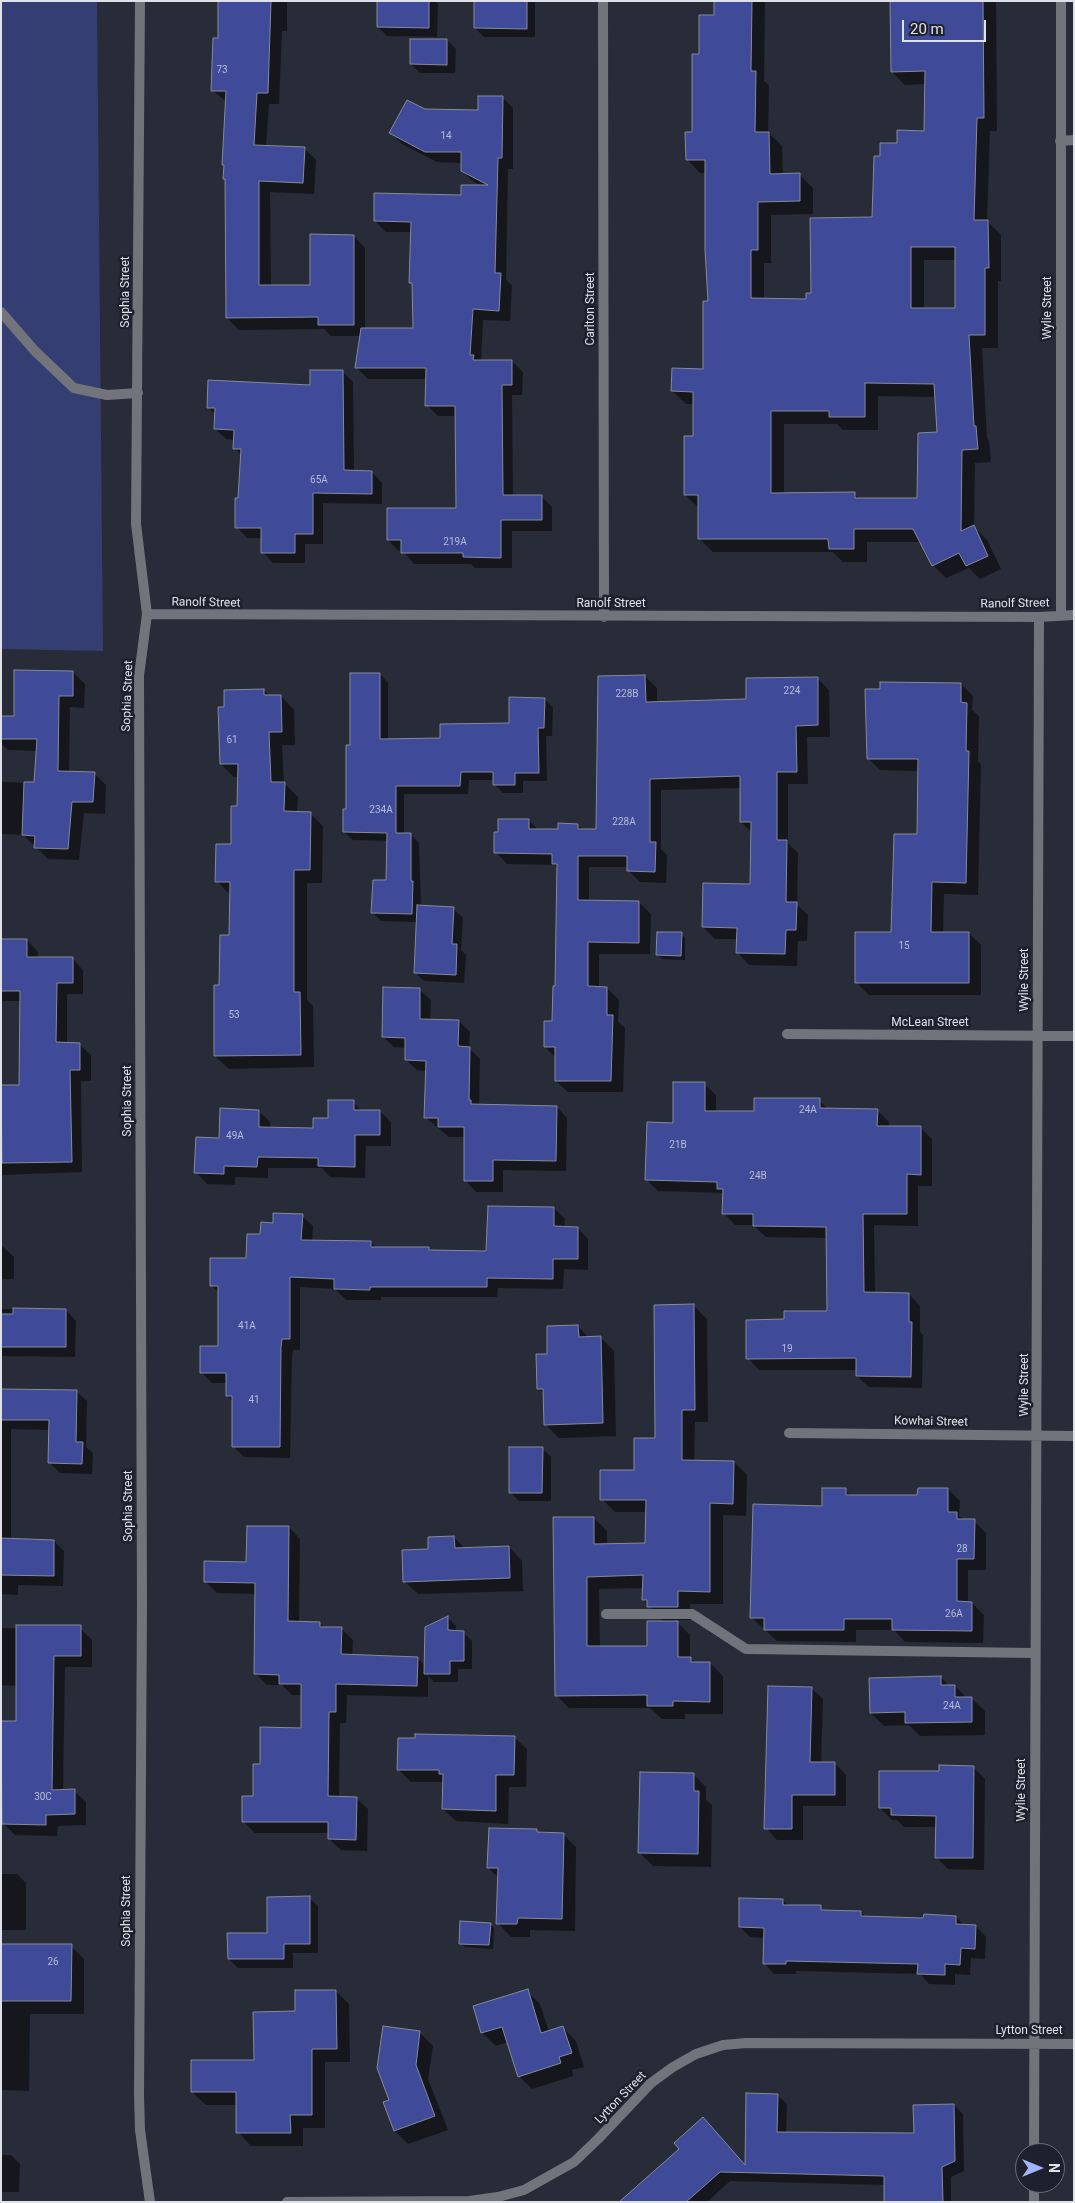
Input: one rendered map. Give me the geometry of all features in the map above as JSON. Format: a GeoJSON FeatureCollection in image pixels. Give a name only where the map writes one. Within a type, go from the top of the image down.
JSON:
{"type":"FeatureCollection","features":[{"type":"Feature","properties":{"kind":"street","name":"Sophia Street"},"geometry":{"type":"LineString","coordinates":[[140,1],[136,524],[147,614],[139,676],[142,1614],[139,2095],[140,2130],[150,2202]]}},
{"type":"Feature","properties":{"kind":"street","name":"Carlton Street"},"geometry":{"type":"LineString","coordinates":[[603,1],[604,617]]}},
{"type":"Feature","properties":{"kind":"street","name":"Wylie Street"},"geometry":{"type":"LineString","coordinates":[[1061,1],[1061,615]]}},
{"type":"Feature","properties":{"kind":"street"},"geometry":{"type":"LineString","coordinates":[[1060,140],[1074,140]]}},
{"type":"Feature","properties":{"kind":"street"},"geometry":{"type":"LineString","coordinates":[[1,312],[34,350],[74,388],[107,395],[138,393]]}},
{"type":"Feature","properties":{"kind":"street","name":"Ranolf Street"},"geometry":{"type":"LineString","coordinates":[[147,614],[604,617],[1039,617],[1074,615]]}},
{"type":"Feature","properties":{"kind":"street","name":"Wylie Street"},"geometry":{"type":"LineString","coordinates":[[1034,2143],[1034,1653],[1037,1435],[1039,617]]}},
{"type":"Feature","properties":{"kind":"street","name":"McLean Street"},"geometry":{"type":"LineString","coordinates":[[787,1034],[1074,1036]]}},
{"type":"Feature","properties":{"kind":"street","name":"Kowhai Street"},"geometry":{"type":"LineString","coordinates":[[789,1433],[1074,1436]]}},
{"type":"Feature","properties":{"kind":"street"},"geometry":{"type":"LineString","coordinates":[[606,1614],[692,1614],[746,1649],[1034,1653]]}},
{"type":"Feature","properties":{"kind":"street","name":"Lytton Street"},"geometry":{"type":"LineString","coordinates":[[286,2202],[469,2201],[498,2197],[524,2190],[574,2162],[598,2140],[651,2083],[673,2067],[696,2054],[723,2045],[746,2043],[1074,2044]]}},
{"type":"Feature","properties":{"kind":"shaded area"},"geometry":{"type":"Polygon","coordinates":[[[1,1],[97,1],[103,651],[1,649],[1,1]]]}},
{"type":"Feature","properties":{"kind":"building"},"geometry":{"type":"Polygon","coordinates":[[[218,1],[271,1],[268,93],[257,93],[254,145],[305,147],[303,183],[259,181],[259,285],[310,285],[310,234],[354,235],[354,325],[318,325],[318,317],[226,318],[225,179],[223,179],[224,165],[222,165],[226,91],[211,91],[213,38],[218,38],[218,1]]]}},
{"type":"Feature","properties":{"kind":"building"},"geometry":{"type":"Polygon","coordinates":[[[377,1],[429,1],[429,28],[377,27],[377,1]]]}},
{"type":"Feature","properties":{"kind":"building"},"geometry":{"type":"Polygon","coordinates":[[[474,1],[527,1],[527,29],[474,28],[474,1]]]}},
{"type":"Feature","properties":{"kind":"building"},"geometry":{"type":"Polygon","coordinates":[[[714,1],[752,1],[751,71],[756,71],[755,132],[769,132],[770,174],[800,173],[800,201],[758,202],[758,250],[751,250],[751,298],[806,299],[806,293],[811,293],[810,218],[872,217],[874,156],[880,156],[880,143],[897,143],[897,130],[924,131],[925,71],[891,72],[890,1],[983,1],[984,118],[977,118],[974,220],[988,220],[989,268],[985,268],[985,335],[969,335],[974,426],[976,426],[978,449],[962,450],[961,531],[974,525],[988,556],[966,566],[959,553],[932,566],[913,529],[854,529],[854,549],[829,549],[828,539],[698,539],[698,495],[684,495],[684,436],[693,436],[693,392],[671,391],[672,368],[703,369],[703,301],[708,301],[705,250],[705,160],[686,160],[685,132],[692,132],[692,54],[699,54],[699,15],[714,15],[714,1]],[[911,247],[911,308],[955,308],[955,247],[911,247]],[[865,383],[865,417],[829,417],[829,411],[771,411],[771,493],[855,492],[855,498],[917,498],[918,433],[937,432],[934,384],[865,383]]]}},
{"type":"Feature","properties":{"kind":"building"},"geometry":{"type":"Polygon","coordinates":[[[410,39],[447,39],[447,65],[410,64],[410,39]]]}},
{"type":"Feature","properties":{"kind":"building"},"geometry":{"type":"Polygon","coordinates":[[[478,96],[503,96],[502,158],[498,158],[495,273],[501,273],[499,311],[473,309],[470,355],[474,355],[473,360],[512,360],[512,385],[502,385],[503,495],[542,495],[542,520],[501,520],[501,558],[463,557],[463,553],[401,553],[401,540],[387,540],[387,508],[456,508],[455,406],[425,406],[426,368],[355,368],[361,328],[413,328],[412,283],[409,283],[411,222],[374,221],[374,193],[461,195],[461,185],[488,185],[461,171],[461,152],[425,152],[389,133],[407,100],[425,109],[478,110],[478,96]]]}},
{"type":"Feature","properties":{"kind":"building"},"geometry":{"type":"Polygon","coordinates":[[[310,370],[343,370],[344,470],[372,471],[372,494],[313,493],[313,534],[295,534],[295,553],[261,553],[261,528],[235,528],[235,498],[238,498],[241,449],[233,449],[234,430],[214,429],[215,408],[207,408],[208,380],[310,385],[310,370]]]}},
{"type":"Feature","properties":{"kind":"building"},"geometry":{"type":"Polygon","coordinates":[[[14,670],[73,671],[73,696],[59,696],[58,771],[95,772],[93,802],[72,802],[68,849],[34,848],[35,836],[22,835],[24,782],[34,782],[37,739],[1,739],[1,716],[14,716],[14,670]]]}},
{"type":"Feature","properties":{"kind":"building"},"geometry":{"type":"Polygon","coordinates":[[[350,673],[380,673],[380,739],[440,738],[440,724],[509,723],[509,697],[545,698],[544,728],[538,728],[539,773],[515,773],[515,785],[493,785],[493,772],[461,772],[460,786],[396,786],[396,833],[411,833],[412,914],[371,913],[373,880],[386,880],[387,833],[343,832],[343,809],[346,809],[346,745],[350,745],[350,673]]]}},
{"type":"Feature","properties":{"kind":"building"},"geometry":{"type":"Polygon","coordinates":[[[645,675],[646,702],[746,699],[746,678],[818,677],[818,725],[796,726],[797,772],[777,772],[777,840],[787,840],[786,902],[797,902],[796,930],[786,930],[785,954],[736,953],[737,928],[702,927],[703,883],[750,884],[751,822],[740,822],[740,776],[650,779],[650,842],[656,842],[655,872],[627,871],[627,856],[578,856],[578,900],[639,901],[639,943],[588,942],[588,986],[607,987],[607,1015],[613,1015],[611,1081],[555,1081],[555,1047],[544,1047],[544,1021],[552,1021],[553,986],[555,986],[557,864],[552,864],[552,854],[494,853],[494,832],[498,832],[498,819],[529,819],[529,829],[558,829],[558,823],[578,824],[578,829],[596,829],[598,676],[645,675]]]}},
{"type":"Feature","properties":{"kind":"building"},"geometry":{"type":"Polygon","coordinates":[[[880,682],[961,683],[961,702],[967,703],[966,751],[969,751],[966,883],[932,882],[931,932],[969,932],[969,983],[855,983],[855,932],[891,932],[894,834],[917,834],[918,759],[867,759],[865,689],[880,689],[880,682]]]}},
{"type":"Feature","properties":{"kind":"building"},"geometry":{"type":"Polygon","coordinates":[[[264,689],[264,695],[281,695],[282,732],[269,732],[271,782],[285,782],[284,811],[311,812],[310,870],[294,870],[294,992],[300,992],[301,1055],[214,1056],[214,985],[219,985],[220,935],[229,935],[230,882],[215,882],[216,844],[231,844],[231,806],[237,806],[238,764],[220,764],[218,707],[224,707],[224,690],[264,689]]]}},
{"type":"Feature","properties":{"kind":"building"},"geometry":{"type":"Polygon","coordinates":[[[417,905],[454,907],[452,944],[457,944],[456,975],[414,973],[417,905]]]}},
{"type":"Feature","properties":{"kind":"building"},"geometry":{"type":"Polygon","coordinates":[[[657,932],[682,932],[681,956],[656,955],[657,932]]]}},
{"type":"Feature","properties":{"kind":"building"},"geometry":{"type":"Polygon","coordinates":[[[1,939],[27,939],[27,957],[73,957],[73,983],[57,983],[56,1042],[80,1043],[80,1070],[70,1070],[72,1162],[2,1163],[1,1085],[19,1085],[20,991],[1,991],[1,939]]]}},
{"type":"Feature","properties":{"kind":"building"},"geometry":{"type":"Polygon","coordinates":[[[383,987],[420,988],[420,1019],[459,1020],[458,1046],[470,1047],[469,1100],[471,1100],[471,1104],[557,1106],[556,1161],[493,1160],[493,1181],[464,1181],[464,1127],[438,1127],[438,1118],[424,1118],[426,1061],[405,1060],[405,1038],[382,1037],[383,987]]]}},
{"type":"Feature","properties":{"kind":"building"},"geometry":{"type":"Polygon","coordinates":[[[673,1082],[705,1082],[705,1111],[754,1111],[754,1098],[820,1098],[820,1108],[878,1109],[877,1126],[921,1126],[921,1175],[907,1174],[907,1214],[863,1214],[864,1292],[909,1293],[909,1322],[912,1322],[911,1377],[856,1376],[856,1358],[746,1359],[746,1320],[784,1319],[784,1311],[827,1311],[826,1227],[753,1226],[753,1214],[722,1214],[723,1189],[717,1189],[717,1182],[645,1180],[647,1122],[673,1123],[673,1082]]]}},
{"type":"Feature","properties":{"kind":"building"},"geometry":{"type":"Polygon","coordinates":[[[328,1100],[354,1100],[354,1110],[380,1110],[380,1135],[355,1135],[355,1167],[318,1166],[318,1158],[258,1157],[257,1167],[224,1166],[224,1174],[194,1173],[196,1137],[219,1138],[220,1108],[259,1110],[259,1127],[313,1128],[313,1118],[328,1118],[328,1100]]]}},
{"type":"Feature","properties":{"kind":"building"},"geometry":{"type":"Polygon","coordinates":[[[488,1206],[554,1207],[554,1226],[578,1227],[578,1259],[553,1259],[553,1279],[487,1278],[487,1287],[370,1287],[370,1290],[334,1289],[334,1279],[290,1277],[290,1339],[282,1339],[281,1347],[280,1447],[232,1447],[232,1396],[226,1396],[226,1373],[200,1373],[200,1346],[218,1346],[218,1286],[210,1286],[210,1258],[246,1258],[247,1234],[260,1234],[261,1222],[273,1223],[273,1213],[303,1214],[301,1240],[371,1241],[371,1247],[429,1247],[429,1250],[486,1251],[488,1206]]]}},
{"type":"Feature","properties":{"kind":"building"},"geometry":{"type":"Polygon","coordinates":[[[694,1304],[695,1410],[682,1410],[682,1460],[734,1461],[733,1504],[710,1503],[710,1592],[678,1591],[678,1607],[647,1607],[647,1600],[642,1600],[643,1575],[587,1577],[587,1646],[647,1646],[647,1621],[678,1621],[678,1657],[691,1657],[691,1662],[710,1662],[710,1702],[673,1701],[673,1706],[647,1706],[647,1695],[555,1696],[553,1517],[594,1517],[594,1544],[645,1543],[646,1500],[600,1500],[600,1470],[634,1470],[634,1438],[655,1438],[654,1305],[694,1304]]]}},
{"type":"Feature","properties":{"kind":"building"},"geometry":{"type":"Polygon","coordinates":[[[13,1308],[66,1309],[66,1347],[1,1347],[1,1314],[13,1314],[13,1308]]]}},
{"type":"Feature","properties":{"kind":"building"},"geometry":{"type":"Polygon","coordinates":[[[578,1325],[579,1337],[601,1336],[603,1423],[544,1425],[543,1389],[537,1389],[536,1354],[547,1354],[547,1326],[578,1325]]]}},
{"type":"Feature","properties":{"kind":"building"},"geometry":{"type":"Polygon","coordinates":[[[1,1389],[77,1390],[76,1442],[83,1442],[82,1464],[48,1463],[49,1420],[1,1420],[1,1389]]]}},
{"type":"Feature","properties":{"kind":"building"},"geometry":{"type":"Polygon","coordinates":[[[509,1447],[543,1447],[542,1493],[509,1493],[509,1447]]]}},
{"type":"Feature","properties":{"kind":"building"},"geometry":{"type":"Polygon","coordinates":[[[822,1488],[846,1488],[846,1495],[917,1495],[918,1488],[948,1488],[948,1512],[957,1512],[957,1519],[975,1519],[974,1559],[957,1559],[957,1601],[972,1602],[972,1631],[892,1630],[892,1619],[844,1619],[844,1630],[764,1630],[764,1618],[750,1618],[753,1504],[822,1506],[822,1488]]]}},
{"type":"Feature","properties":{"kind":"building"},"geometry":{"type":"Polygon","coordinates":[[[247,1526],[289,1526],[288,1621],[320,1622],[320,1627],[342,1627],[341,1654],[418,1657],[417,1686],[336,1684],[336,1712],[329,1712],[328,1796],[357,1797],[356,1840],[328,1839],[328,1822],[242,1822],[242,1796],[253,1796],[253,1764],[260,1764],[260,1727],[301,1728],[301,1684],[279,1684],[279,1675],[254,1674],[255,1583],[204,1582],[204,1561],[246,1562],[247,1526]]]}},
{"type":"Feature","properties":{"kind":"building"},"geometry":{"type":"Polygon","coordinates":[[[454,1536],[455,1548],[509,1546],[510,1578],[403,1582],[402,1550],[428,1549],[428,1537],[454,1536]]]}},
{"type":"Feature","properties":{"kind":"building"},"geometry":{"type":"Polygon","coordinates":[[[1,1538],[54,1540],[54,1576],[1,1575],[1,1538]]]}},
{"type":"Feature","properties":{"kind":"building"},"geometry":{"type":"Polygon","coordinates":[[[448,1616],[448,1630],[464,1631],[464,1661],[450,1661],[450,1674],[424,1674],[425,1627],[448,1616]]]}},
{"type":"Feature","properties":{"kind":"building"},"geometry":{"type":"Polygon","coordinates":[[[16,1625],[81,1625],[81,1656],[54,1656],[52,1790],[75,1789],[75,1814],[46,1815],[46,1825],[2,1824],[1,1721],[16,1721],[16,1625]]]}},
{"type":"Feature","properties":{"kind":"building"},"geometry":{"type":"Polygon","coordinates":[[[941,1676],[941,1685],[955,1685],[955,1697],[972,1697],[972,1722],[905,1723],[905,1712],[870,1713],[869,1678],[941,1676]]]}},
{"type":"Feature","properties":{"kind":"building"},"geometry":{"type":"Polygon","coordinates":[[[768,1686],[812,1687],[810,1762],[835,1762],[835,1795],[792,1795],[792,1829],[764,1829],[768,1686]]]}},
{"type":"Feature","properties":{"kind":"building"},"geometry":{"type":"Polygon","coordinates":[[[415,1734],[515,1736],[514,1775],[496,1775],[496,1811],[442,1809],[443,1774],[439,1774],[439,1770],[397,1770],[398,1738],[415,1738],[415,1734]]]}},
{"type":"Feature","properties":{"kind":"building"},"geometry":{"type":"Polygon","coordinates":[[[939,1765],[974,1766],[973,1858],[935,1858],[936,1816],[891,1815],[891,1808],[879,1808],[879,1771],[939,1771],[939,1765]]]}},
{"type":"Feature","properties":{"kind":"building"},"geometry":{"type":"Polygon","coordinates":[[[640,1772],[694,1773],[694,1791],[699,1791],[698,1854],[638,1853],[640,1772]]]}},
{"type":"Feature","properties":{"kind":"building"},"geometry":{"type":"Polygon","coordinates":[[[489,1828],[537,1829],[537,1832],[564,1833],[562,1919],[518,1918],[517,1924],[496,1924],[498,1868],[487,1868],[489,1828]]]}},
{"type":"Feature","properties":{"kind":"building"},"geometry":{"type":"Polygon","coordinates":[[[310,1896],[310,1944],[284,1944],[284,1959],[228,1959],[227,1933],[267,1933],[267,1897],[310,1896]]]}},
{"type":"Feature","properties":{"kind":"building"},"geometry":{"type":"Polygon","coordinates":[[[739,1898],[783,1899],[783,1905],[821,1905],[821,1910],[861,1911],[861,1916],[923,1918],[924,1914],[956,1916],[956,1924],[976,1925],[975,1949],[961,1948],[960,1965],[945,1964],[945,1975],[917,1974],[918,1964],[786,1961],[786,1964],[763,1964],[764,1928],[739,1927],[739,1898]]]}},
{"type":"Feature","properties":{"kind":"building"},"geometry":{"type":"Polygon","coordinates":[[[460,1921],[491,1923],[489,1945],[459,1944],[460,1921]]]}},
{"type":"Feature","properties":{"kind":"building"},"geometry":{"type":"Polygon","coordinates":[[[1,1944],[72,1944],[71,2001],[1,2001],[1,1944]]]}},
{"type":"Feature","properties":{"kind":"building"},"geometry":{"type":"Polygon","coordinates":[[[528,1989],[541,2033],[563,2026],[572,2053],[559,2057],[561,2063],[518,2077],[502,2027],[481,2033],[473,2006],[528,1989]]]}},
{"type":"Feature","properties":{"kind":"building"},"geometry":{"type":"Polygon","coordinates":[[[295,1990],[336,1990],[337,2049],[312,2049],[312,2115],[290,2115],[291,2133],[236,2133],[236,2092],[191,2092],[191,2060],[254,2060],[253,2012],[295,2011],[295,1990]]]}},
{"type":"Feature","properties":{"kind":"building"},"geometry":{"type":"Polygon","coordinates":[[[383,2026],[420,2031],[416,2065],[435,2116],[394,2131],[383,2102],[389,2100],[377,2068],[383,2026]]]}},
{"type":"Feature","properties":{"kind":"building"},"geometry":{"type":"Polygon","coordinates":[[[746,2093],[778,2094],[777,2132],[914,2133],[913,2105],[954,2104],[955,2161],[942,2167],[943,2202],[884,2202],[884,2176],[720,2172],[686,2202],[619,2202],[679,2149],[674,2143],[703,2117],[745,2165],[746,2093]]]}}]}
